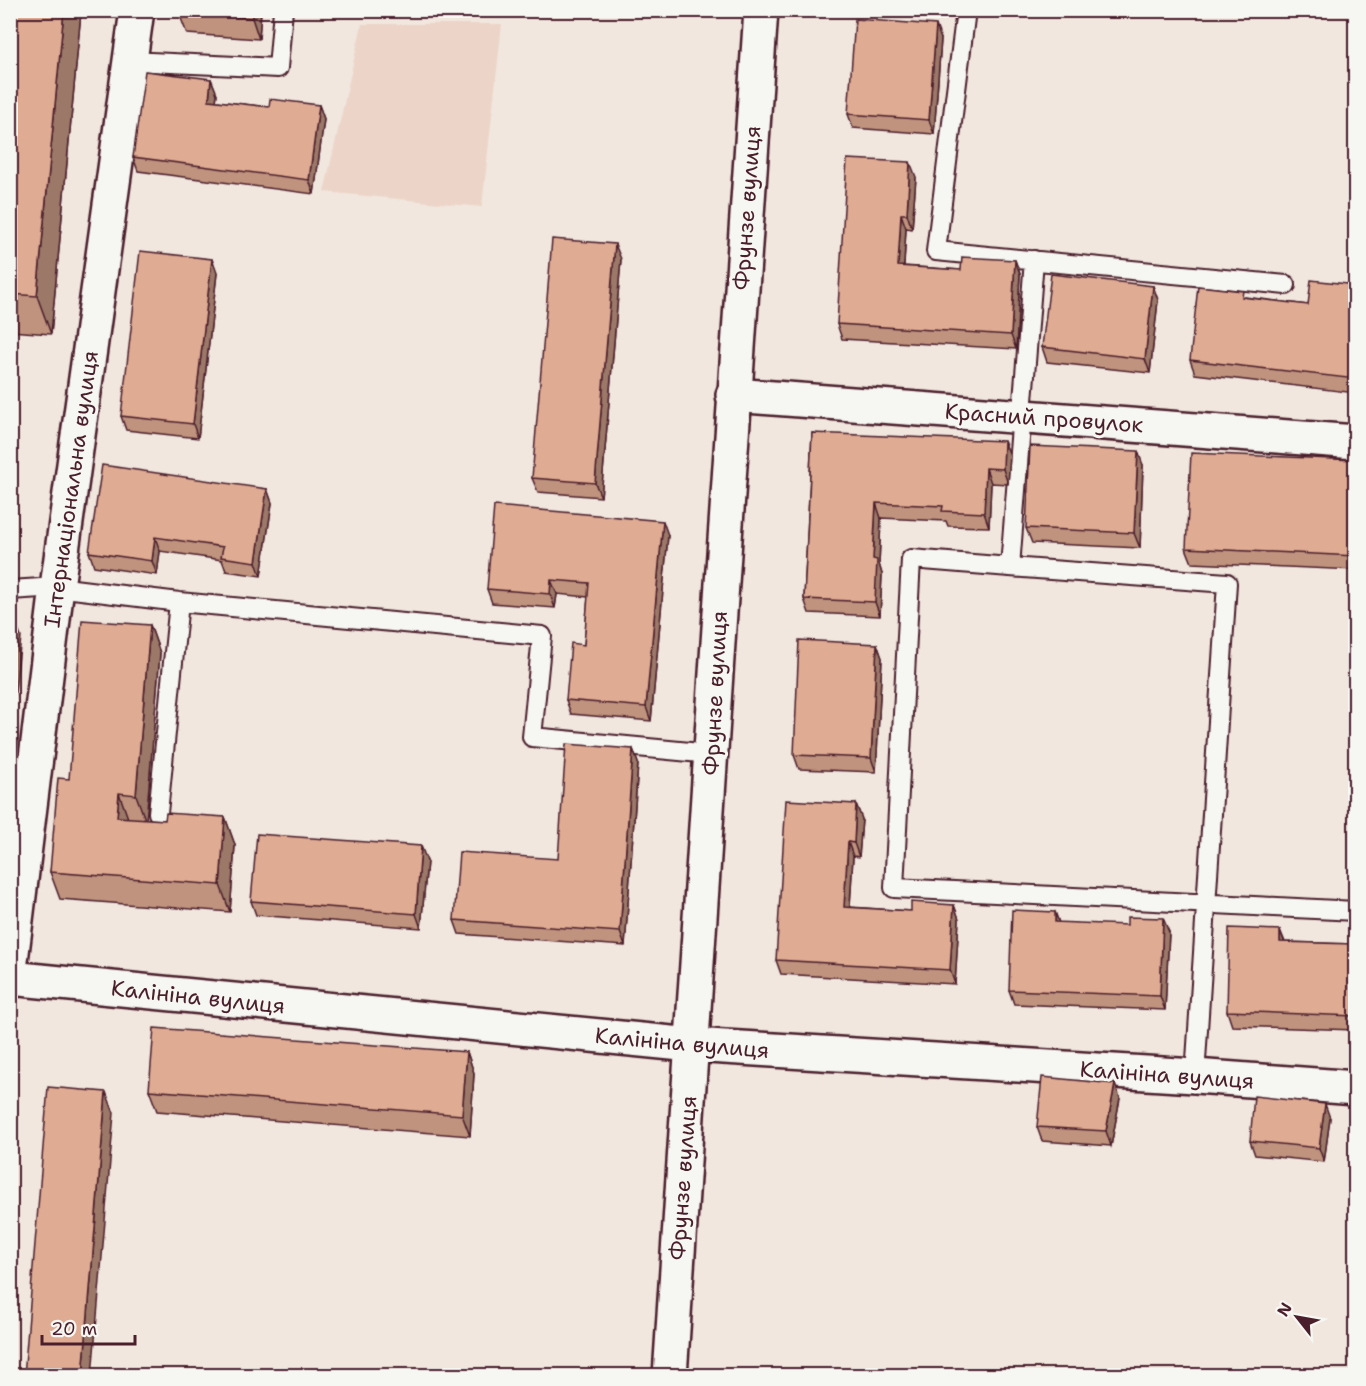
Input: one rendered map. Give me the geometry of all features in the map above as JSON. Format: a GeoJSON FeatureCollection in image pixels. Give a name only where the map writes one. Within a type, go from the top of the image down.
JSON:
{"type":"FeatureCollection","features":[{"type":"Feature","properties":{"kind":"street","name":"Інтернаціональна вулиця"},"geometry":{"type":"LineString","coordinates":[[10,969],[57,587],[137,10]]}},
{"type":"Feature","properties":{"kind":"street","name":"Фрунзе вулиця"},"geometry":{"type":"LineString","coordinates":[[670,1376],[733,395],[761,10]]}},
{"type":"Feature","properties":{"kind":"street","name":"Красний провулок"},"geometry":{"type":"LineString","coordinates":[[733,395],[1356,442]]}},
{"type":"Feature","properties":{"kind":"street","name":"Калініна вулиця"},"geometry":{"type":"LineString","coordinates":[[10,978],[692,1045],[1356,1088]]}},
{"type":"Feature","properties":{"kind":"lane"},"geometry":{"type":"LineString","coordinates":[[129,61],[278,68],[283,10]]}},
{"type":"Feature","properties":{"kind":"lane"},"geometry":{"type":"LineString","coordinates":[[966,10],[936,250],[1286,285]]}},
{"type":"Feature","properties":{"kind":"lane"},"geometry":{"type":"LineString","coordinates":[[1010,567],[1034,260]]}},
{"type":"Feature","properties":{"kind":"lane"},"geometry":{"type":"LineString","coordinates":[[1195,1076],[1207,902],[1227,583],[911,559],[894,888],[1207,902],[1356,911]]}},
{"type":"Feature","properties":{"kind":"lane"},"geometry":{"type":"LineString","coordinates":[[10,590],[57,587],[179,602],[542,636],[532,737],[711,754]]}},
{"type":"Feature","properties":{"kind":"lane"},"geometry":{"type":"LineString","coordinates":[[158,813],[179,602]]}},
{"type":"Feature","properties":{"kind":"shaded area"},"geometry":{"type":"Polygon","coordinates":[[[362,24],[502,24],[482,207],[324,192],[362,24]]]}},
{"type":"Feature","properties":{"kind":"building"},"geometry":{"type":"Polygon","coordinates":[[[10,10],[64,10],[37,296],[10,294],[10,10]]]}},
{"type":"Feature","properties":{"kind":"building"},"geometry":{"type":"Polygon","coordinates":[[[179,10],[252,10],[252,18],[179,13],[179,10]]]}},
{"type":"Feature","properties":{"kind":"building"},"geometry":{"type":"Polygon","coordinates":[[[855,19],[936,25],[929,120],[848,114],[855,19]]]}},
{"type":"Feature","properties":{"kind":"building"},"geometry":{"type":"Polygon","coordinates":[[[145,71],[211,79],[209,100],[269,107],[270,99],[319,105],[309,180],[133,157],[145,71]]]}},
{"type":"Feature","properties":{"kind":"building"},"geometry":{"type":"Polygon","coordinates":[[[847,159],[910,162],[907,214],[901,214],[898,266],[961,270],[962,257],[1015,260],[1011,335],[837,324],[847,159]]]}},
{"type":"Feature","properties":{"kind":"building"},"geometry":{"type":"Polygon","coordinates":[[[552,239],[615,244],[595,483],[532,478],[552,239]]]}},
{"type":"Feature","properties":{"kind":"building"},"geometry":{"type":"Polygon","coordinates":[[[140,251],[212,259],[193,424],[121,416],[140,251]]]}},
{"type":"Feature","properties":{"kind":"building"},"geometry":{"type":"Polygon","coordinates":[[[1051,274],[1153,286],[1145,359],[1042,347],[1051,274]]]}},
{"type":"Feature","properties":{"kind":"building"},"geometry":{"type":"Polygon","coordinates":[[[1311,280],[1356,285],[1356,379],[1190,360],[1198,286],[1243,291],[1242,297],[1308,305],[1311,280]]]}},
{"type":"Feature","properties":{"kind":"building"},"geometry":{"type":"Polygon","coordinates":[[[812,433],[1004,441],[1003,469],[986,468],[984,513],[942,511],[943,506],[876,503],[873,559],[877,560],[875,602],[804,599],[812,433]]]}},
{"type":"Feature","properties":{"kind":"building"},"geometry":{"type":"Polygon","coordinates":[[[1030,446],[1138,451],[1134,533],[1026,528],[1030,446]]]}},
{"type":"Feature","properties":{"kind":"building"},"geometry":{"type":"Polygon","coordinates":[[[1191,453],[1356,460],[1356,556],[1186,548],[1191,453]]]}},
{"type":"Feature","properties":{"kind":"building"},"geometry":{"type":"Polygon","coordinates":[[[102,465],[267,489],[256,562],[221,557],[223,547],[155,537],[152,561],[89,552],[102,465]]]}},
{"type":"Feature","properties":{"kind":"building"},"geometry":{"type":"Polygon","coordinates":[[[494,506],[663,521],[646,707],[566,700],[571,643],[584,645],[589,583],[551,580],[550,594],[487,589],[494,506]]]}},
{"type":"Feature","properties":{"kind":"building"},"geometry":{"type":"Polygon","coordinates":[[[82,620],[150,625],[136,795],[119,793],[117,817],[165,820],[166,813],[225,817],[220,885],[50,872],[58,778],[69,779],[82,620]]]}},
{"type":"Feature","properties":{"kind":"building"},"geometry":{"type":"Polygon","coordinates":[[[799,640],[877,644],[871,758],[794,755],[799,640]]]}},
{"type":"Feature","properties":{"kind":"building"},"geometry":{"type":"Polygon","coordinates":[[[566,744],[633,749],[620,932],[454,920],[459,852],[558,859],[566,744]]]}},
{"type":"Feature","properties":{"kind":"building"},"geometry":{"type":"Polygon","coordinates":[[[786,800],[856,804],[854,843],[848,842],[844,907],[911,911],[911,902],[954,905],[950,970],[776,960],[786,800]]]}},
{"type":"Feature","properties":{"kind":"building"},"geometry":{"type":"Polygon","coordinates":[[[257,834],[421,846],[416,914],[251,901],[257,834]]]}},
{"type":"Feature","properties":{"kind":"building"},"geometry":{"type":"Polygon","coordinates":[[[1012,910],[1055,912],[1055,922],[1127,925],[1127,917],[1163,918],[1160,996],[1009,990],[1012,910]]]}},
{"type":"Feature","properties":{"kind":"building"},"geometry":{"type":"Polygon","coordinates":[[[1229,928],[1280,930],[1280,942],[1354,944],[1356,935],[1356,1016],[1227,1011],[1229,928]]]}},
{"type":"Feature","properties":{"kind":"building"},"geometry":{"type":"Polygon","coordinates":[[[154,1028],[467,1052],[462,1115],[149,1090],[154,1028]]]}},
{"type":"Feature","properties":{"kind":"building"},"geometry":{"type":"Polygon","coordinates":[[[1042,1077],[1115,1084],[1106,1131],[1037,1127],[1042,1077]]]}},
{"type":"Feature","properties":{"kind":"building"},"geometry":{"type":"Polygon","coordinates":[[[48,1087],[106,1092],[83,1376],[24,1376],[48,1087]]]}},
{"type":"Feature","properties":{"kind":"building"},"geometry":{"type":"Polygon","coordinates":[[[1254,1096],[1325,1104],[1319,1148],[1250,1141],[1254,1096]]]}}]}
